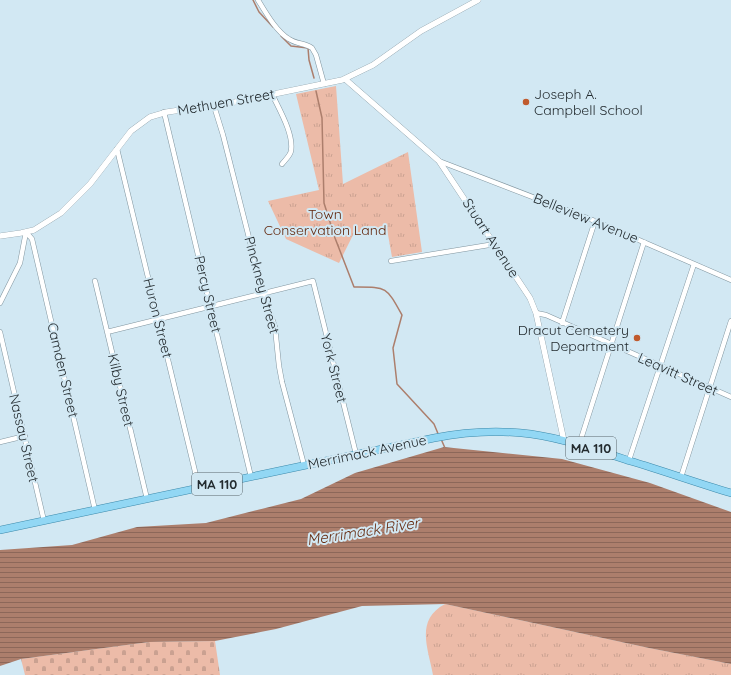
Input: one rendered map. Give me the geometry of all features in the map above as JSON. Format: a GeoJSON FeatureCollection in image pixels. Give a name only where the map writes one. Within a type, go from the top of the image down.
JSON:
{"type":"FeatureCollection","features":[{"type":"Feature","properties":{"kind":"main road","name":"Merrimack Avenue"},"geometry":{"type":"LineString","coordinates":[[0,530],[434,438],[501,432],[530,434],[579,444],[731,492]]}},
{"type":"Feature","properties":{"kind":"street"},"geometry":{"type":"LineString","coordinates":[[258,0],[278,29],[287,38],[296,43],[312,48],[316,55],[324,84]]}},
{"type":"Feature","properties":{"kind":"street","name":"Methuen Street"},"geometry":{"type":"LineString","coordinates":[[0,236],[34,230],[49,222],[67,208],[90,184],[137,126],[150,117],[164,112],[214,106],[345,79],[373,66],[421,31],[478,0]]}},
{"type":"Feature","properties":{"kind":"street","name":"Stuart Avenue"},"geometry":{"type":"LineString","coordinates":[[345,79],[439,161],[530,298],[536,313],[564,441]]}},
{"type":"Feature","properties":{"kind":"street"},"geometry":{"type":"LineString","coordinates":[[272,94],[286,121],[289,134],[291,151],[282,164]]}},
{"type":"Feature","properties":{"kind":"street","name":"Pinckney Street"},"geometry":{"type":"LineString","coordinates":[[214,106],[223,135],[263,294],[275,327],[282,382],[304,465]]}},
{"type":"Feature","properties":{"kind":"street","name":"Percy Street"},"geometry":{"type":"LineString","coordinates":[[164,112],[251,477]]}},
{"type":"Feature","properties":{"kind":"street","name":"Huron Street"},"geometry":{"type":"LineString","coordinates":[[117,149],[200,488]]}},
{"type":"Feature","properties":{"kind":"street","name":"Belleview Avenue"},"geometry":{"type":"LineString","coordinates":[[439,161],[595,221],[731,280]]}},
{"type":"Feature","properties":{"kind":"street"},"geometry":{"type":"LineString","coordinates":[[562,323],[595,221]]}},
{"type":"Feature","properties":{"kind":"street"},"geometry":{"type":"LineString","coordinates":[[0,303],[20,263],[26,232]]}},
{"type":"Feature","properties":{"kind":"street","name":"Camden Street"},"geometry":{"type":"LineString","coordinates":[[26,232],[32,239],[95,510]]}},
{"type":"Feature","properties":{"kind":"street"},"geometry":{"type":"LineString","coordinates":[[579,444],[644,242]]}},
{"type":"Feature","properties":{"kind":"street"},"geometry":{"type":"LineString","coordinates":[[391,261],[495,244]]}},
{"type":"Feature","properties":{"kind":"street"},"geometry":{"type":"LineString","coordinates":[[629,460],[694,264]]}},
{"type":"Feature","properties":{"kind":"street","name":"Kilby Street"},"geometry":{"type":"LineString","coordinates":[[95,281],[147,499]]}},
{"type":"Feature","properties":{"kind":"street","name":"York Street"},"geometry":{"type":"LineString","coordinates":[[263,294],[313,281],[356,454]]}},
{"type":"Feature","properties":{"kind":"street"},"geometry":{"type":"LineString","coordinates":[[107,332],[263,294]]}},
{"type":"Feature","properties":{"kind":"street","name":"Leavitt Street"},"geometry":{"type":"LineString","coordinates":[[536,313],[546,316],[731,397]]}},
{"type":"Feature","properties":{"kind":"street"},"geometry":{"type":"LineString","coordinates":[[681,477],[731,321]]}},
{"type":"Feature","properties":{"kind":"street","name":"Nassau Street"},"geometry":{"type":"LineString","coordinates":[[0,332],[44,521]]}},
{"type":"Feature","properties":{"kind":"street"},"geometry":{"type":"LineString","coordinates":[[0,442],[24,436]]}},
{"type":"Feature","properties":{"kind":"green space","name":"Town Conservation Land"},"geometry":{"type":"Polygon","coordinates":[[[336,86],[343,184],[408,152],[422,252],[392,257],[387,229],[354,233],[339,263],[286,239],[268,201],[319,190],[296,94],[336,86]]]}},
{"type":"Feature","properties":{"kind":"green space"},"geometry":{"type":"Polygon","coordinates":[[[445,604],[731,664],[731,675],[433,675],[427,645],[427,626],[430,618],[445,604]]]}},
{"type":"Feature","properties":{"kind":"green space"},"geometry":{"type":"Polygon","coordinates":[[[215,641],[220,675],[25,675],[21,659],[149,642],[215,641]]]}},
{"type":"Feature","properties":{"kind":"water","name":"Merrimack River"},"geometry":{"type":"Polygon","coordinates":[[[444,447],[562,459],[650,483],[731,512],[731,664],[445,604],[362,606],[276,629],[215,641],[149,642],[21,659],[0,666],[0,550],[72,545],[137,527],[206,523],[301,499],[355,473],[444,447]]]}},
{"type":"Feature","properties":{"kind":"waterway"},"geometry":{"type":"LineString","coordinates":[[253,0],[259,12],[273,27]]}},
{"type":"Feature","properties":{"kind":"waterway"},"geometry":{"type":"LineString","coordinates":[[281,36],[291,46],[308,48],[309,60],[314,78]]}},
{"type":"Feature","properties":{"kind":"waterway"},"geometry":{"type":"LineString","coordinates":[[316,91],[322,118],[324,203],[335,238],[354,287],[373,287],[384,290],[392,298],[402,315],[393,348],[397,384],[434,424],[439,436]]}},
{"type":"Feature","properties":{"kind":"waterway"},"geometry":{"type":"LineString","coordinates":[[441,439],[445,448]]}},
{"type":"Feature","properties":{"kind":"place","name":"Joseph A. Campbell School"},"geometry":{"type":"Point","coordinates":[526,102]}},
{"type":"Feature","properties":{"kind":"place","name":"Dracut Cemetery Department"},"geometry":{"type":"Point","coordinates":[637,338]}}]}
